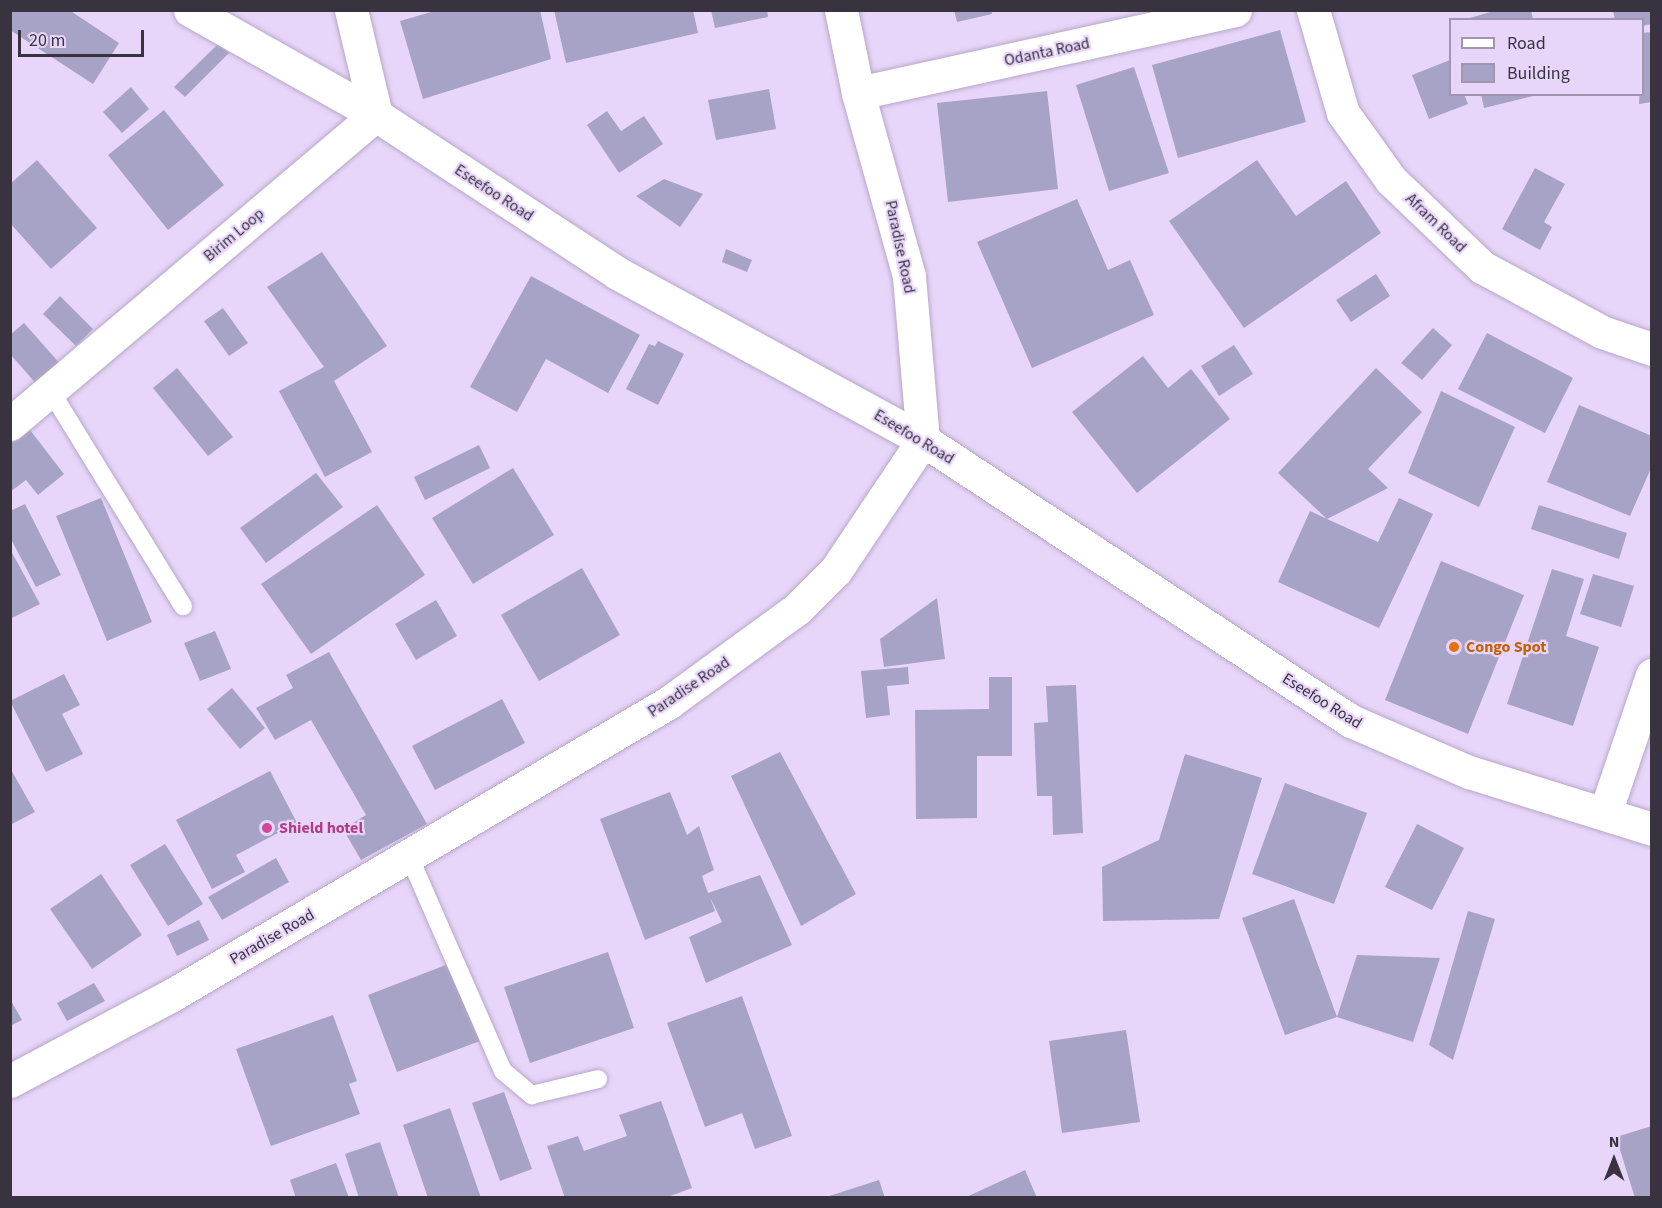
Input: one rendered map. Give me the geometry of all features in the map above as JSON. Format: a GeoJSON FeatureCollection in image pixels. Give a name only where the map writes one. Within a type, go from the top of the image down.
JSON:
{"type":"FeatureCollection","features":[{"type":"Feature","properties":{"kind":"street","name":"Eseefoo Road"},"geometry":{"type":"LineString","coordinates":[[190,10],[376,115],[617,273],[923,440],[1351,721],[1469,772],[1652,829]]}},
{"type":"Feature","properties":{"kind":"street"},"geometry":{"type":"LineString","coordinates":[[351,10],[376,115]]}},
{"type":"Feature","properties":{"kind":"street","name":"Paradise Road"},"geometry":{"type":"LineString","coordinates":[[10,1081],[172,995],[668,703],[797,609],[836,570],[923,440],[909,276],[858,93],[841,10]]}},
{"type":"Feature","properties":{"kind":"street","name":"Odanta Road"},"geometry":{"type":"LineString","coordinates":[[858,93],[1235,10]]}},
{"type":"Feature","properties":{"kind":"street","name":"Afram Road"},"geometry":{"type":"LineString","coordinates":[[1313,10],[1343,113],[1391,180],[1482,267],[1602,332],[1652,349]]}},
{"type":"Feature","properties":{"kind":"street","name":"Birim Loop"},"geometry":{"type":"LineString","coordinates":[[10,424],[376,115]]}},
{"type":"Feature","properties":{"kind":"street"},"geometry":{"type":"LineString","coordinates":[[1605,813],[1652,675]]}},
{"type":"Feature","properties":{"kind":"lane"},"geometry":{"type":"LineString","coordinates":[[50,390],[183,606]]}},
{"type":"Feature","properties":{"kind":"lane"},"geometry":{"type":"LineString","coordinates":[[409,856],[503,1071],[532,1095],[598,1079]]}},
{"type":"Feature","properties":{"kind":"building"},"geometry":{"type":"Polygon","coordinates":[[[10,10],[69,10],[119,43],[93,84],[10,30],[10,10]]]}},
{"type":"Feature","properties":{"kind":"building"},"geometry":{"type":"Polygon","coordinates":[[[438,10],[540,10],[551,59],[423,99],[400,21],[438,10]]]}},
{"type":"Feature","properties":{"kind":"building"},"geometry":{"type":"Polygon","coordinates":[[[554,10],[693,10],[698,33],[566,63],[554,10]]]}},
{"type":"Feature","properties":{"kind":"building"},"geometry":{"type":"Polygon","coordinates":[[[711,10],[767,10],[768,17],[715,28],[711,10]]]}},
{"type":"Feature","properties":{"kind":"building"},"geometry":{"type":"Polygon","coordinates":[[[954,10],[991,10],[992,14],[957,22],[954,10]]]}},
{"type":"Feature","properties":{"kind":"building"},"geometry":{"type":"Polygon","coordinates":[[[1497,10],[1531,10],[1533,18],[1470,18],[1497,10]]]}},
{"type":"Feature","properties":{"kind":"building"},"geometry":{"type":"Polygon","coordinates":[[[1613,10],[1652,10],[1652,24],[1644,26],[1644,18],[1615,18],[1613,10]]]}},
{"type":"Feature","properties":{"kind":"building"},"geometry":{"type":"Polygon","coordinates":[[[1280,30],[1306,122],[1178,158],[1152,65],[1280,30]]]}},
{"type":"Feature","properties":{"kind":"building"},"geometry":{"type":"Polygon","coordinates":[[[1652,32],[1652,102],[1639,104],[1639,96],[1644,96],[1644,33],[1652,32]]]}},
{"type":"Feature","properties":{"kind":"building"},"geometry":{"type":"Polygon","coordinates":[[[218,44],[229,53],[185,97],[174,87],[218,44]]]}},
{"type":"Feature","properties":{"kind":"building"},"geometry":{"type":"Polygon","coordinates":[[[1449,60],[1449,96],[1465,96],[1468,104],[1429,119],[1412,75],[1449,60]]]}},
{"type":"Feature","properties":{"kind":"building"},"geometry":{"type":"Polygon","coordinates":[[[1134,67],[1169,173],[1109,191],[1076,85],[1134,67]]]}},
{"type":"Feature","properties":{"kind":"building"},"geometry":{"type":"Polygon","coordinates":[[[131,87],[149,109],[122,133],[103,112],[131,87]]]}},
{"type":"Feature","properties":{"kind":"building"},"geometry":{"type":"Polygon","coordinates":[[[769,89],[776,129],[716,140],[708,100],[769,89]]]}},
{"type":"Feature","properties":{"kind":"building"},"geometry":{"type":"Polygon","coordinates":[[[1047,91],[1058,189],[948,202],[937,103],[1047,91]]]}},
{"type":"Feature","properties":{"kind":"building"},"geometry":{"type":"Polygon","coordinates":[[[1481,96],[1533,96],[1484,108],[1481,96]]]}},
{"type":"Feature","properties":{"kind":"building"},"geometry":{"type":"Polygon","coordinates":[[[164,110],[224,185],[168,230],[108,155],[164,110]]]}},
{"type":"Feature","properties":{"kind":"building"},"geometry":{"type":"Polygon","coordinates":[[[607,111],[621,131],[644,116],[663,144],[619,173],[587,125],[607,111]]]}},
{"type":"Feature","properties":{"kind":"building"},"geometry":{"type":"Polygon","coordinates":[[[37,160],[97,228],[51,269],[10,223],[10,184],[37,160]]]}},
{"type":"Feature","properties":{"kind":"building"},"geometry":{"type":"Polygon","coordinates":[[[1257,160],[1296,216],[1346,181],[1381,233],[1244,328],[1169,221],[1257,160]]]}},
{"type":"Feature","properties":{"kind":"building"},"geometry":{"type":"Polygon","coordinates":[[[1535,168],[1565,184],[1544,222],[1552,227],[1540,250],[1502,229],[1535,168]]]}},
{"type":"Feature","properties":{"kind":"building"},"geometry":{"type":"Polygon","coordinates":[[[664,179],[703,194],[680,227],[636,196],[664,179]]]}},
{"type":"Feature","properties":{"kind":"building"},"geometry":{"type":"Polygon","coordinates":[[[1077,199],[1108,270],[1130,260],[1154,315],[1032,368],[977,242],[1077,199]]]}},
{"type":"Feature","properties":{"kind":"building"},"geometry":{"type":"Polygon","coordinates":[[[726,249],[752,260],[747,272],[722,262],[726,249]]]}},
{"type":"Feature","properties":{"kind":"building"},"geometry":{"type":"Polygon","coordinates":[[[322,252],[387,346],[334,381],[372,452],[325,477],[279,391],[324,367],[267,287],[322,252]]]}},
{"type":"Feature","properties":{"kind":"building"},"geometry":{"type":"Polygon","coordinates":[[[1376,274],[1390,296],[1351,322],[1336,300],[1376,274]]]}},
{"type":"Feature","properties":{"kind":"building"},"geometry":{"type":"Polygon","coordinates":[[[531,276],[640,335],[608,393],[546,359],[517,412],[470,387],[531,276]]]}},
{"type":"Feature","properties":{"kind":"building"},"geometry":{"type":"Polygon","coordinates":[[[60,296],[93,329],[76,346],[43,314],[60,296]]]}},
{"type":"Feature","properties":{"kind":"building"},"geometry":{"type":"Polygon","coordinates":[[[223,308],[248,343],[229,356],[204,321],[223,308]]]}},
{"type":"Feature","properties":{"kind":"building"},"geometry":{"type":"Polygon","coordinates":[[[24,323],[63,367],[39,387],[10,354],[10,335],[24,323]]]}},
{"type":"Feature","properties":{"kind":"building"},"geometry":{"type":"Polygon","coordinates":[[[1433,328],[1452,345],[1422,380],[1401,363],[1433,328]]]}},
{"type":"Feature","properties":{"kind":"building"},"geometry":{"type":"Polygon","coordinates":[[[1487,333],[1573,378],[1545,433],[1458,389],[1487,333]]]}},
{"type":"Feature","properties":{"kind":"building"},"geometry":{"type":"Polygon","coordinates":[[[658,341],[684,354],[658,405],[626,389],[649,344],[655,346],[658,341]]]}},
{"type":"Feature","properties":{"kind":"building"},"geometry":{"type":"Polygon","coordinates":[[[1234,345],[1253,374],[1219,396],[1201,366],[1234,345]]]}},
{"type":"Feature","properties":{"kind":"building"},"geometry":{"type":"Polygon","coordinates":[[[1143,356],[1168,388],[1191,369],[1230,419],[1137,493],[1072,412],[1143,356]]]}},
{"type":"Feature","properties":{"kind":"building"},"geometry":{"type":"Polygon","coordinates":[[[177,368],[233,437],[208,456],[153,388],[177,368]]]}},
{"type":"Feature","properties":{"kind":"building"},"geometry":{"type":"Polygon","coordinates":[[[1376,368],[1422,412],[1368,469],[1388,488],[1327,519],[1278,473],[1376,368]]]}},
{"type":"Feature","properties":{"kind":"building"},"geometry":{"type":"Polygon","coordinates":[[[1441,391],[1515,427],[1479,507],[1408,473],[1441,391]]]}},
{"type":"Feature","properties":{"kind":"building"},"geometry":{"type":"Polygon","coordinates":[[[1579,405],[1652,436],[1652,466],[1630,516],[1547,482],[1579,405]]]}},
{"type":"Feature","properties":{"kind":"building"},"geometry":{"type":"Polygon","coordinates":[[[30,430],[64,474],[38,495],[26,480],[10,492],[10,444],[30,430]]]}},
{"type":"Feature","properties":{"kind":"building"},"geometry":{"type":"Polygon","coordinates":[[[479,445],[490,468],[425,500],[414,477],[479,445]]]}},
{"type":"Feature","properties":{"kind":"building"},"geometry":{"type":"Polygon","coordinates":[[[513,468],[554,535],[473,584],[432,518],[513,468]]]}},
{"type":"Feature","properties":{"kind":"building"},"geometry":{"type":"Polygon","coordinates":[[[316,473],[343,507],[266,563],[240,528],[316,473]]]}},
{"type":"Feature","properties":{"kind":"building"},"geometry":{"type":"Polygon","coordinates":[[[101,498],[152,622],[107,641],[56,516],[101,498]]]}},
{"type":"Feature","properties":{"kind":"building"},"geometry":{"type":"Polygon","coordinates":[[[1399,498],[1433,514],[1379,628],[1278,582],[1310,511],[1378,542],[1399,498]]]}},
{"type":"Feature","properties":{"kind":"building"},"geometry":{"type":"Polygon","coordinates":[[[25,504],[61,575],[36,587],[10,537],[10,511],[25,504]]]}},
{"type":"Feature","properties":{"kind":"building"},"geometry":{"type":"Polygon","coordinates":[[[377,505],[425,575],[311,654],[261,584],[377,505]]]}},
{"type":"Feature","properties":{"kind":"building"},"geometry":{"type":"Polygon","coordinates":[[[1539,505],[1627,533],[1619,559],[1531,529],[1539,505]]]}},
{"type":"Feature","properties":{"kind":"building"},"geometry":{"type":"Polygon","coordinates":[[[10,549],[40,604],[10,619],[10,549]]]}},
{"type":"Feature","properties":{"kind":"building","name":"Congo Spot"},"geometry":{"type":"Polygon","coordinates":[[[1441,561],[1524,595],[1468,734],[1385,700],[1441,561]]]}},
{"type":"Feature","properties":{"kind":"building"},"geometry":{"type":"Polygon","coordinates":[[[582,568],[620,635],[539,681],[501,615],[582,568]]]}},
{"type":"Feature","properties":{"kind":"building"},"geometry":{"type":"Polygon","coordinates":[[[1552,569],[1584,579],[1566,636],[1599,647],[1573,726],[1507,704],[1552,569]]]}},
{"type":"Feature","properties":{"kind":"building"},"geometry":{"type":"Polygon","coordinates":[[[1593,574],[1634,586],[1621,627],[1580,614],[1593,574]]]}},
{"type":"Feature","properties":{"kind":"building"},"geometry":{"type":"Polygon","coordinates":[[[937,598],[945,659],[884,667],[880,639],[937,598]]]}},
{"type":"Feature","properties":{"kind":"building"},"geometry":{"type":"Polygon","coordinates":[[[436,600],[457,636],[416,660],[395,624],[436,600]]]}},
{"type":"Feature","properties":{"kind":"building"},"geometry":{"type":"Polygon","coordinates":[[[215,631],[231,669],[200,681],[184,643],[215,631]]]}},
{"type":"Feature","properties":{"kind":"building"},"geometry":{"type":"Polygon","coordinates":[[[329,652],[427,824],[361,860],[343,829],[366,815],[311,720],[275,740],[256,708],[293,688],[286,675],[329,652]]]}},
{"type":"Feature","properties":{"kind":"building"},"geometry":{"type":"Polygon","coordinates":[[[908,667],[909,684],[887,686],[890,715],[866,718],[861,671],[908,667]]]}},
{"type":"Feature","properties":{"kind":"building"},"geometry":{"type":"Polygon","coordinates":[[[64,674],[80,705],[62,714],[83,754],[46,772],[10,701],[64,674]]]}},
{"type":"Feature","properties":{"kind":"building"},"geometry":{"type":"Polygon","coordinates":[[[989,677],[1012,677],[1012,756],[977,756],[977,818],[916,819],[915,710],[989,709],[989,677]]]}},
{"type":"Feature","properties":{"kind":"building"},"geometry":{"type":"Polygon","coordinates":[[[1076,685],[1083,833],[1053,835],[1052,796],[1037,796],[1034,723],[1048,722],[1046,686],[1076,685]]]}},
{"type":"Feature","properties":{"kind":"building"},"geometry":{"type":"Polygon","coordinates":[[[232,688],[265,728],[240,749],[207,709],[232,688]]]}},
{"type":"Feature","properties":{"kind":"building"},"geometry":{"type":"Polygon","coordinates":[[[502,699],[525,743],[435,790],[412,746],[502,699]]]}},
{"type":"Feature","properties":{"kind":"building"},"geometry":{"type":"Polygon","coordinates":[[[780,752],[856,894],[801,926],[731,776],[780,752]]]}},
{"type":"Feature","properties":{"kind":"building"},"geometry":{"type":"Polygon","coordinates":[[[1185,754],[1262,778],[1219,919],[1103,921],[1102,867],[1159,840],[1185,754]]]}},
{"type":"Feature","properties":{"kind":"building"},"geometry":{"type":"Polygon","coordinates":[[[10,768],[35,812],[10,825],[10,768]]]}},
{"type":"Feature","properties":{"kind":"building"},"geometry":{"type":"Polygon","coordinates":[[[270,771],[297,823],[236,855],[245,872],[212,889],[176,820],[270,771]]]}},
{"type":"Feature","properties":{"kind":"building"},"geometry":{"type":"Polygon","coordinates":[[[1285,783],[1367,813],[1334,904],[1252,874],[1285,783]]]}},
{"type":"Feature","properties":{"kind":"building"},"geometry":{"type":"Polygon","coordinates":[[[670,792],[687,835],[699,826],[714,870],[702,876],[708,893],[760,875],[792,945],[706,983],[689,937],[722,922],[710,897],[715,911],[645,940],[600,819],[670,792]]]}},
{"type":"Feature","properties":{"kind":"building"},"geometry":{"type":"Polygon","coordinates":[[[1417,824],[1464,848],[1432,910],[1385,887],[1417,824]]]}},
{"type":"Feature","properties":{"kind":"building"},"geometry":{"type":"Polygon","coordinates":[[[165,844],[203,904],[168,926],[130,865],[165,844]]]}},
{"type":"Feature","properties":{"kind":"building"},"geometry":{"type":"Polygon","coordinates":[[[276,858],[289,882],[222,920],[208,897],[276,858]]]}},
{"type":"Feature","properties":{"kind":"building"},"geometry":{"type":"Polygon","coordinates":[[[101,874],[142,935],[92,969],[50,909],[101,874]]]}},
{"type":"Feature","properties":{"kind":"building"},"geometry":{"type":"Polygon","coordinates":[[[1294,899],[1337,1017],[1285,1035],[1242,918],[1294,899]]]}},
{"type":"Feature","properties":{"kind":"building"},"geometry":{"type":"Polygon","coordinates":[[[1468,911],[1495,919],[1453,1060],[1429,1045],[1468,911]]]}},
{"type":"Feature","properties":{"kind":"building"},"geometry":{"type":"Polygon","coordinates":[[[199,920],[209,940],[177,956],[167,935],[199,920]]]}},
{"type":"Feature","properties":{"kind":"building"},"geometry":{"type":"Polygon","coordinates":[[[608,952],[634,1028],[530,1063],[504,987],[608,952]]]}},
{"type":"Feature","properties":{"kind":"building"},"geometry":{"type":"Polygon","coordinates":[[[1357,955],[1440,958],[1413,1042],[1337,1017],[1357,955]]]}},
{"type":"Feature","properties":{"kind":"building"},"geometry":{"type":"Polygon","coordinates":[[[451,963],[480,1041],[397,1072],[368,995],[451,963]]]}},
{"type":"Feature","properties":{"kind":"building"},"geometry":{"type":"Polygon","coordinates":[[[94,983],[105,1001],[67,1021],[57,1003],[94,983]]]}},
{"type":"Feature","properties":{"kind":"building"},"geometry":{"type":"Polygon","coordinates":[[[742,996],[792,1136],[755,1149],[742,1113],[705,1127],[667,1023],[742,996]]]}},
{"type":"Feature","properties":{"kind":"building"},"geometry":{"type":"Polygon","coordinates":[[[10,999],[22,1020],[10,1026],[10,999]]]}},
{"type":"Feature","properties":{"kind":"building"},"geometry":{"type":"Polygon","coordinates":[[[333,1015],[357,1081],[349,1084],[360,1114],[271,1146],[236,1049],[333,1015]]]}},
{"type":"Feature","properties":{"kind":"building"},"geometry":{"type":"Polygon","coordinates":[[[1126,1030],[1140,1122],[1062,1133],[1049,1041],[1126,1030]]]}},
{"type":"Feature","properties":{"kind":"building"},"geometry":{"type":"Polygon","coordinates":[[[504,1092],[532,1169],[500,1181],[472,1103],[504,1092]]]}},
{"type":"Feature","properties":{"kind":"building"},"geometry":{"type":"Polygon","coordinates":[[[661,1101],[692,1188],[665,1198],[565,1198],[547,1146],[578,1136],[584,1151],[627,1136],[619,1115],[661,1101]]]}},
{"type":"Feature","properties":{"kind":"building"},"geometry":{"type":"Polygon","coordinates":[[[450,1108],[481,1198],[428,1198],[403,1125],[450,1108]]]}},
{"type":"Feature","properties":{"kind":"building"},"geometry":{"type":"Polygon","coordinates":[[[1652,1126],[1652,1198],[1635,1198],[1616,1137],[1652,1126]]]}},
{"type":"Feature","properties":{"kind":"building"},"geometry":{"type":"Polygon","coordinates":[[[380,1142],[399,1198],[359,1198],[345,1154],[380,1142]]]}},
{"type":"Feature","properties":{"kind":"building"},"geometry":{"type":"Polygon","coordinates":[[[336,1163],[349,1198],[296,1198],[290,1180],[336,1163]]]}},
{"type":"Feature","properties":{"kind":"building"},"geometry":{"type":"Polygon","coordinates":[[[1025,1170],[1037,1198],[964,1198],[1025,1170]]]}},
{"type":"Feature","properties":{"kind":"building"},"geometry":{"type":"Polygon","coordinates":[[[879,1180],[885,1198],[826,1197],[879,1180]]]}},
{"type":"Feature","properties":{"kind":"place","name":"Congo Spot"},"geometry":{"type":"Point","coordinates":[1454,647]}},
{"type":"Feature","properties":{"kind":"place","name":"Shield hotel"},"geometry":{"type":"Point","coordinates":[267,828]}}]}
